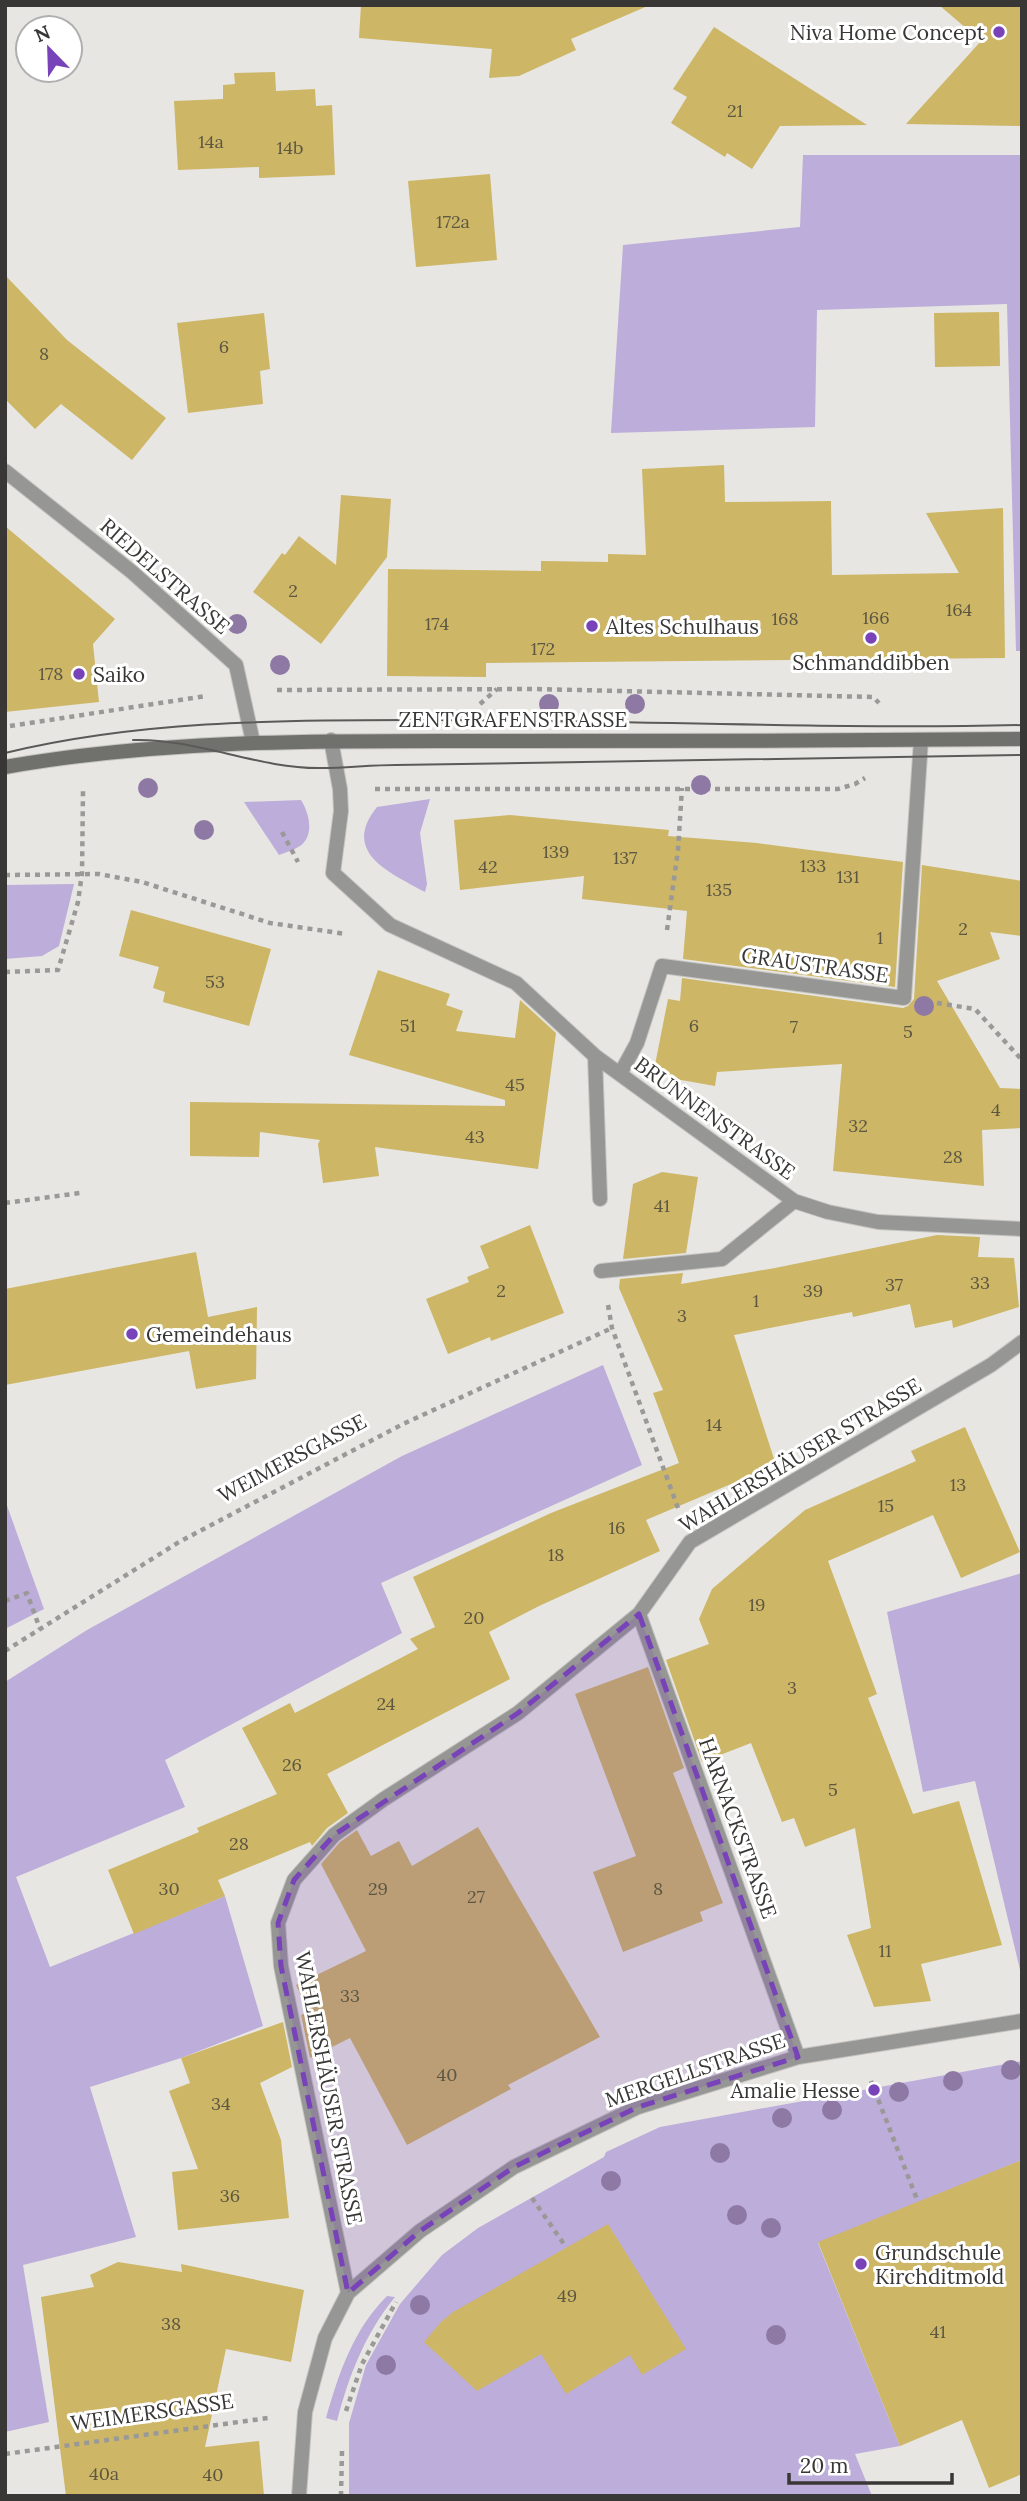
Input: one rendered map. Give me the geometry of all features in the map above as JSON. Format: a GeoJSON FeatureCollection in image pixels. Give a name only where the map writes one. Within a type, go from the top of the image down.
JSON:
{"type":"FeatureCollection","features":[{"type":"Feature","properties":{"kind":"street","name":"RIEDELSTRASSE"},"geometry":{"type":"LineString","coordinates":[[5,471],[132,572],[236,665],[253,742]]}},
{"type":"Feature","properties":{"kind":"street","name":"ZENTGRAFENSTRASSE"},"geometry":{"type":"LineString","coordinates":[[5,767],[83,755],[253,742],[1022,738]]}},
{"type":"Feature","properties":{"kind":"street","name":"BRUNNENSTRASSE"},"geometry":{"type":"LineString","coordinates":[[331,740],[341,811],[333,873],[390,925],[516,983],[595,1056],[794,1201],[828,1212],[878,1222],[1022,1229]]}},
{"type":"Feature","properties":{"kind":"street","name":"GRAUSTRASSE"},"geometry":{"type":"LineString","coordinates":[[662,966],[904,998],[921,740]]}},
{"type":"Feature","properties":{"kind":"street"},"geometry":{"type":"LineString","coordinates":[[620,1074],[637,1043],[662,966]]}},
{"type":"Feature","properties":{"kind":"street"},"geometry":{"type":"LineString","coordinates":[[595,1056],[600,1199]]}},
{"type":"Feature","properties":{"kind":"street"},"geometry":{"type":"LineString","coordinates":[[601,1271],[722,1259],[794,1201]]}},
{"type":"Feature","properties":{"kind":"street","name":"WAHLERSHÄUSER STRASSE"},"geometry":{"type":"LineString","coordinates":[[348,2292],[281,1966],[278,1923],[294,1880],[334,1835],[384,1799],[518,1713],[639,1614],[690,1542],[979,1372],[1022,1342]]}},
{"type":"Feature","properties":{"kind":"street","name":"HARNACKSTRASSE"},"geometry":{"type":"LineString","coordinates":[[639,1614],[798,2057]]}},
{"type":"Feature","properties":{"kind":"street","name":"MERGELLSTRASSE"},"geometry":{"type":"LineString","coordinates":[[348,2292],[420,2231],[514,2167],[638,2107],[798,2057],[1022,2021]]}},
{"type":"Feature","properties":{"kind":"street"},"geometry":{"type":"LineString","coordinates":[[299,2496],[305,2412],[325,2338],[348,2292]]}},
{"type":"Feature","properties":{"kind":"path"},"geometry":{"type":"LineString","coordinates":[[5,727],[241,691],[522,689],[873,697],[921,740]]}},
{"type":"Feature","properties":{"kind":"path"},"geometry":{"type":"LineString","coordinates":[[5,972],[58,970],[78,902],[82,873],[83,755]]}},
{"type":"Feature","properties":{"kind":"path"},"geometry":{"type":"LineString","coordinates":[[340,789],[838,789],[855,784],[866,776]]}},
{"type":"Feature","properties":{"kind":"path"},"geometry":{"type":"LineString","coordinates":[[662,966],[678,850],[682,788]]}},
{"type":"Feature","properties":{"kind":"path"},"geometry":{"type":"LineString","coordinates":[[282,832],[300,866]]}},
{"type":"Feature","properties":{"kind":"path"},"geometry":{"type":"LineString","coordinates":[[5,875],[82,873],[142,882],[282,925],[342,934],[390,925]]}},
{"type":"Feature","properties":{"kind":"path"},"geometry":{"type":"LineString","coordinates":[[904,998],[975,1009],[1022,1060]]}},
{"type":"Feature","properties":{"kind":"path"},"geometry":{"type":"LineString","coordinates":[[5,1203],[80,1193]]}},
{"type":"Feature","properties":{"kind":"path","name":"WEIMERSGASSE"},"geometry":{"type":"LineString","coordinates":[[5,1651],[179,1542],[379,1436],[612,1328],[690,1542]]}},
{"type":"Feature","properties":{"kind":"path"},"geometry":{"type":"LineString","coordinates":[[5,1601],[27,1593],[40,1629]]}},
{"type":"Feature","properties":{"kind":"path"},"geometry":{"type":"LineString","coordinates":[[882,2109],[918,2202]]}},
{"type":"Feature","properties":{"kind":"path"},"geometry":{"type":"LineString","coordinates":[[514,2167],[566,2248]]}},
{"type":"Feature","properties":{"kind":"path"},"geometry":{"type":"LineString","coordinates":[[342,2422],[362,2364],[398,2299]]}},
{"type":"Feature","properties":{"kind":"path","name":"WEIMERSGASSE"},"geometry":{"type":"LineString","coordinates":[[5,2454],[305,2412]]}},
{"type":"Feature","properties":{"kind":"path"},"geometry":{"type":"LineString","coordinates":[[341,2496],[342,2447]]}},
{"type":"Feature","properties":{"kind":"highlighted area"},"geometry":{"type":"Polygon","coordinates":[[[639,1614],[798,2057],[638,2107],[514,2167],[420,2231],[348,2293],[281,1966],[278,1923],[294,1880],[334,1835],[518,1713],[639,1614]]]}},
{"type":"Feature","properties":{"kind":"shaded area"},"geometry":{"type":"Polygon","coordinates":[[[803,155],[1022,155],[1022,651],[1016,651],[1007,304],[817,310],[815,427],[611,433],[623,245],[800,227],[803,155]]]}},
{"type":"Feature","properties":{"kind":"shaded area"},"geometry":{"type":"Polygon","coordinates":[[[430,799],[420,833],[427,884],[425,892],[374,860],[364,837],[367,823],[377,807],[430,799]]]}},
{"type":"Feature","properties":{"kind":"shaded area"},"geometry":{"type":"Polygon","coordinates":[[[301,800],[308,817],[308,836],[300,846],[279,855],[244,802],[301,800]]]}},
{"type":"Feature","properties":{"kind":"shaded area"},"geometry":{"type":"Polygon","coordinates":[[[74,884],[59,946],[42,956],[5,959],[5,885],[74,884]]]}},
{"type":"Feature","properties":{"kind":"shaded area"},"geometry":{"type":"Polygon","coordinates":[[[603,1365],[642,1465],[381,1583],[402,1633],[165,1760],[185,1807],[16,1877],[50,1967],[225,1896],[263,2026],[181,2058],[90,2087],[136,2237],[23,2265],[49,2422],[5,2432],[5,1682],[87,1630],[402,1456],[603,1365]]]}},
{"type":"Feature","properties":{"kind":"shaded area"},"geometry":{"type":"Polygon","coordinates":[[[5,1500],[44,1609],[5,1629],[5,1500]]]}},
{"type":"Feature","properties":{"kind":"shaded area"},"geometry":{"type":"Polygon","coordinates":[[[1022,1573],[1021,1974],[975,1781],[923,1792],[887,1612],[1022,1573]]]}},
{"type":"Feature","properties":{"kind":"shaded area"},"geometry":{"type":"Polygon","coordinates":[[[1022,2061],[1022,2160],[818,2243],[900,2446],[855,2454],[872,2496],[349,2496],[349,2423],[366,2365],[400,2304],[442,2255],[478,2228],[604,2157],[606,2152],[660,2127],[1022,2061]]]}},
{"type":"Feature","properties":{"kind":"shaded area"},"geometry":{"type":"Polygon","coordinates":[[[387,2296],[395,2297],[359,2356],[337,2421],[326,2418],[342,2369],[356,2338],[387,2296]]]}},
{"type":"Feature","properties":{"kind":"building"},"geometry":{"type":"Polygon","coordinates":[[[361,5],[650,5],[571,39],[576,50],[519,76],[489,78],[492,49],[359,38],[361,5]]]}},
{"type":"Feature","properties":{"kind":"building"},"geometry":{"type":"Polygon","coordinates":[[[939,5],[1022,5],[1022,126],[906,124],[981,41],[939,5]]]}},
{"type":"Feature","properties":{"kind":"building"},"geometry":{"type":"Polygon","coordinates":[[[714,27],[867,125],[780,126],[752,169],[727,153],[725,157],[671,123],[687,97],[673,89],[714,27]]]}},
{"type":"Feature","properties":{"kind":"building"},"geometry":{"type":"Polygon","coordinates":[[[275,72],[276,91],[315,89],[316,106],[332,105],[335,175],[259,178],[259,167],[178,170],[174,101],[223,99],[223,85],[235,84],[234,73],[275,72]]]}},
{"type":"Feature","properties":{"kind":"building"},"geometry":{"type":"Polygon","coordinates":[[[490,174],[497,260],[416,267],[408,181],[490,174]]]}},
{"type":"Feature","properties":{"kind":"building"},"geometry":{"type":"Polygon","coordinates":[[[5,275],[67,340],[166,418],[132,460],[61,404],[35,429],[5,399],[5,275]]]}},
{"type":"Feature","properties":{"kind":"building"},"geometry":{"type":"Polygon","coordinates":[[[999,312],[1000,366],[935,367],[934,313],[999,312]]]}},
{"type":"Feature","properties":{"kind":"building"},"geometry":{"type":"Polygon","coordinates":[[[264,313],[270,369],[260,371],[263,404],[188,413],[177,323],[264,313]]]}},
{"type":"Feature","properties":{"kind":"building"},"geometry":{"type":"Polygon","coordinates":[[[724,465],[725,502],[831,501],[832,575],[959,573],[926,513],[1003,508],[1005,658],[486,663],[486,677],[387,676],[388,569],[541,571],[541,561],[608,562],[608,554],[646,555],[642,469],[724,465]]]}},
{"type":"Feature","properties":{"kind":"building"},"geometry":{"type":"Polygon","coordinates":[[[341,495],[391,499],[387,557],[321,644],[253,592],[282,553],[285,555],[299,536],[336,565],[341,495]]]}},
{"type":"Feature","properties":{"kind":"building"},"geometry":{"type":"Polygon","coordinates":[[[5,526],[115,619],[93,644],[99,702],[5,712],[5,526]]]}},
{"type":"Feature","properties":{"kind":"building"},"geometry":{"type":"Polygon","coordinates":[[[510,815],[669,830],[668,836],[757,843],[903,862],[895,987],[683,959],[687,911],[582,899],[584,876],[460,890],[454,820],[510,815]]]}},
{"type":"Feature","properties":{"kind":"building"},"geometry":{"type":"Polygon","coordinates":[[[922,865],[1022,881],[1022,936],[990,932],[1000,959],[937,981],[1000,1088],[1022,1089],[1022,1128],[982,1130],[984,1186],[833,1171],[842,1064],[717,1072],[715,1086],[653,1075],[668,999],[680,1001],[682,978],[903,1008],[908,1006],[914,999],[922,865]]]}},
{"type":"Feature","properties":{"kind":"building"},"geometry":{"type":"Polygon","coordinates":[[[131,910],[271,949],[249,1026],[163,1002],[165,992],[153,988],[159,967],[119,956],[131,910]]]}},
{"type":"Feature","properties":{"kind":"building"},"geometry":{"type":"Polygon","coordinates":[[[378,970],[450,994],[446,1005],[463,1011],[456,1031],[515,1038],[520,1000],[556,1033],[538,1169],[375,1147],[379,1176],[323,1183],[318,1144],[320,1140],[260,1132],[259,1157],[190,1156],[190,1102],[505,1106],[505,1100],[349,1055],[378,970]]]}},
{"type":"Feature","properties":{"kind":"building"},"geometry":{"type":"Polygon","coordinates":[[[662,1172],[698,1177],[686,1253],[623,1259],[633,1184],[662,1172]]]}},
{"type":"Feature","properties":{"kind":"building"},"geometry":{"type":"Polygon","coordinates":[[[530,1225],[564,1313],[448,1354],[426,1299],[469,1282],[467,1277],[489,1268],[480,1246],[530,1225]]]}},
{"type":"Feature","properties":{"kind":"building"},"geometry":{"type":"Polygon","coordinates":[[[937,1235],[980,1237],[978,1257],[1014,1258],[1019,1307],[953,1328],[952,1320],[915,1328],[910,1304],[853,1317],[852,1312],[734,1335],[776,1465],[646,1520],[660,1551],[489,1632],[510,1679],[327,1774],[348,1813],[327,1828],[312,1846],[310,1842],[218,1880],[225,1896],[134,1934],[108,1870],[199,1832],[197,1828],[277,1794],[242,1728],[290,1703],[295,1713],[418,1649],[410,1639],[435,1627],[413,1577],[551,1513],[679,1463],[653,1393],[663,1390],[619,1288],[620,1279],[683,1273],[681,1284],[937,1235]]]}},
{"type":"Feature","properties":{"kind":"building","name":"Gemeindehaus"},"geometry":{"type":"Polygon","coordinates":[[[196,1252],[208,1317],[257,1307],[256,1379],[196,1389],[189,1351],[5,1385],[5,1289],[196,1252]]]}},
{"type":"Feature","properties":{"kind":"building"},"geometry":{"type":"Polygon","coordinates":[[[965,1427],[1020,1552],[961,1578],[933,1515],[828,1561],[877,1694],[868,1698],[913,1814],[959,1801],[1002,1945],[921,1964],[931,2001],[874,2007],[847,1935],[871,1928],[855,1828],[805,1847],[794,1818],[782,1822],[751,1743],[702,1762],[666,1660],[709,1644],[699,1619],[712,1589],[805,1510],[916,1461],[911,1451],[965,1427]]]}},
{"type":"Feature","properties":{"kind":"building"},"geometry":{"type":"Polygon","coordinates":[[[648,1667],[684,1768],[673,1773],[723,1903],[700,1912],[703,1921],[623,1952],[593,1872],[636,1856],[575,1694],[648,1667]]]}},
{"type":"Feature","properties":{"kind":"building"},"geometry":{"type":"Polygon","coordinates":[[[478,1827],[600,2037],[508,2085],[511,2089],[407,2145],[350,2038],[310,2058],[301,2015],[309,2012],[296,1985],[366,1951],[321,1864],[340,1842],[357,1830],[371,1856],[399,1841],[412,1866],[478,1827]]]}},
{"type":"Feature","properties":{"kind":"building"},"geometry":{"type":"Polygon","coordinates":[[[283,2022],[292,2067],[260,2083],[281,2140],[289,2218],[178,2230],[172,2172],[198,2169],[169,2091],[190,2083],[181,2058],[283,2022]]]}},
{"type":"Feature","properties":{"kind":"building"},"geometry":{"type":"Polygon","coordinates":[[[1022,2160],[1022,2474],[989,2488],[962,2420],[900,2446],[818,2242],[1022,2160]]]}},
{"type":"Feature","properties":{"kind":"building"},"geometry":{"type":"Polygon","coordinates":[[[608,2224],[686,2349],[642,2375],[630,2355],[566,2394],[541,2354],[477,2391],[424,2342],[453,2312],[608,2224]]]}},
{"type":"Feature","properties":{"kind":"building"},"geometry":{"type":"Polygon","coordinates":[[[118,2262],[182,2272],[181,2264],[304,2290],[291,2362],[226,2349],[205,2447],[259,2441],[264,2496],[66,2496],[41,2297],[94,2287],[90,2275],[118,2262]]]}},
{"type":"Feature","properties":{"kind":"tram line"},"geometry":{"type":"LineString","coordinates":[[5,753],[105,734],[257,722],[486,720],[869,726],[1022,725]]}},
{"type":"Feature","properties":{"kind":"tram line"},"geometry":{"type":"LineString","coordinates":[[133,740],[180,744],[274,764],[321,768],[1022,755]]}},
{"type":"Feature","properties":{"kind":"place","name":"Niva Home Concept"},"geometry":{"type":"Point","coordinates":[999,32]}},
{"type":"Feature","properties":{"kind":"place","name":"Altes Schulhaus"},"geometry":{"type":"Point","coordinates":[592,626]}},
{"type":"Feature","properties":{"kind":"place","name":"Schmanddibben"},"geometry":{"type":"Point","coordinates":[871,638]}},
{"type":"Feature","properties":{"kind":"place","name":"Saiko"},"geometry":{"type":"Point","coordinates":[79,674]}},
{"type":"Feature","properties":{"kind":"place","name":"Gemeindehaus"},"geometry":{"type":"Point","coordinates":[132,1334]}},
{"type":"Feature","properties":{"kind":"place","name":"Amalie Hesse"},"geometry":{"type":"Point","coordinates":[874,2090]}},
{"type":"Feature","properties":{"kind":"place","name":"Grundschule Kirchditmold"},"geometry":{"type":"Point","coordinates":[861,2264]}}]}
